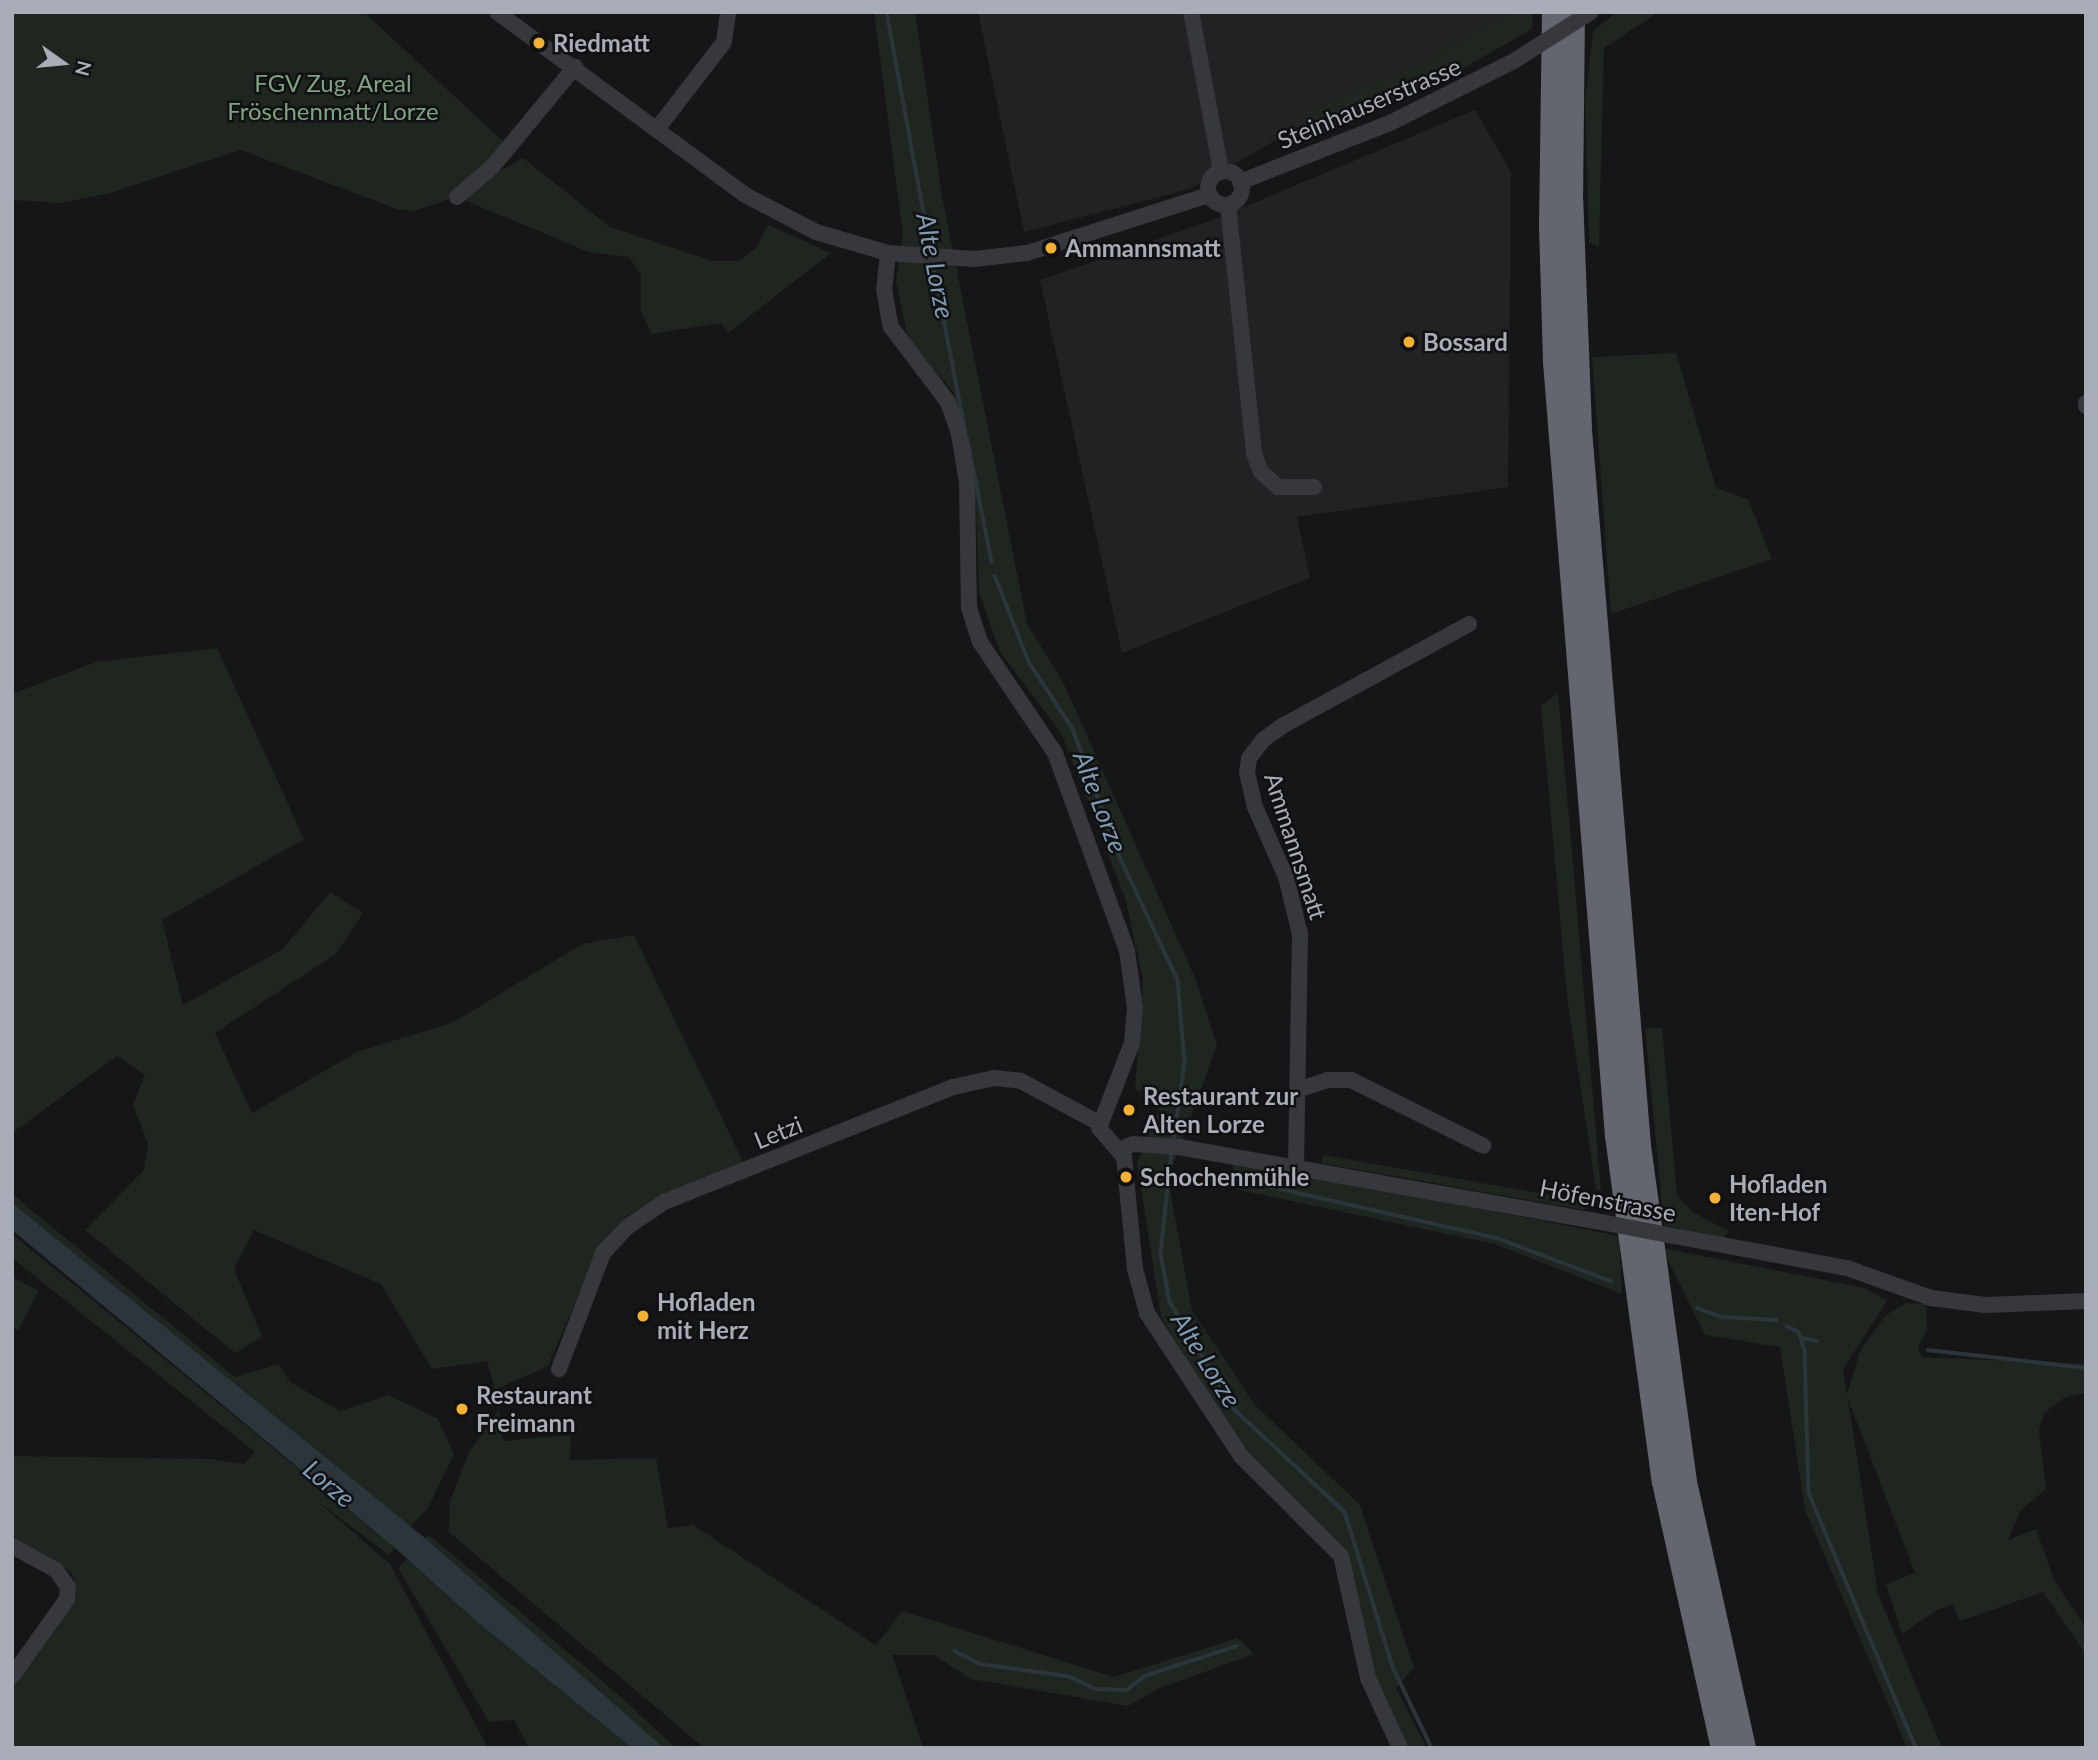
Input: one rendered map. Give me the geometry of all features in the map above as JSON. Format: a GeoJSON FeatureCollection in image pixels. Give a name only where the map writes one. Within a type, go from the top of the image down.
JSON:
{"type":"FeatureCollection","features":[{"type":"Feature","properties":{"kind":"highway"},"geometry":{"type":"LineString","coordinates":[[1553,12],[1551,226],[1555,362],[1617,1136],[1664,1482],[1723,1748]]}},
{"type":"Feature","properties":{"kind":"highway"},"geometry":{"type":"LineString","coordinates":[[1573,12],[1571,195],[1580,430],[1639,1146],[1685,1482],[1744,1748]]}},
{"type":"Feature","properties":{"kind":"street"},"geometry":{"type":"LineString","coordinates":[[497,12],[772,211],[816,232],[896,254],[974,260],[1051,248],[1209,195]]}},
{"type":"Feature","properties":{"kind":"street"},"geometry":{"type":"LineString","coordinates":[[657,129],[724,41],[728,12]]}},
{"type":"Feature","properties":{"kind":"street"},"geometry":{"type":"LineString","coordinates":[[1191,12],[1221,171]]}},
{"type":"Feature","properties":{"kind":"street","name":"Steinhauserstrasse"},"geometry":{"type":"LineString","coordinates":[[1241,182],[1392,122],[1514,61],[1591,12]]}},
{"type":"Feature","properties":{"kind":"street"},"geometry":{"type":"LineString","coordinates":[[457,197],[493,166],[575,67]]}},
{"type":"Feature","properties":{"kind":"street"},"geometry":{"type":"LineString","coordinates":[[1221,171],[1233,173],[1241,182],[1239,196],[1228,205],[1217,203],[1209,195],[1210,178],[1221,171]]}},
{"type":"Feature","properties":{"kind":"street"},"geometry":{"type":"LineString","coordinates":[[1228,205],[1254,454],[1261,472],[1278,487],[1314,487]]}},
{"type":"Feature","properties":{"kind":"street"},"geometry":{"type":"LineString","coordinates":[[896,254],[884,289],[891,327],[948,402],[959,434],[967,484],[969,608],[980,642],[1055,753],[1127,951],[1135,1008],[1132,1043],[1099,1123],[1102,1136],[1120,1149],[1135,1269],[1147,1313],[1241,1456],[1340,1556],[1368,1678],[1400,1748]]}},
{"type":"Feature","properties":{"kind":"street","name":"Ammannsmatt"},"geometry":{"type":"LineString","coordinates":[[1296,1165],[1300,1089],[1300,934],[1286,877],[1255,807],[1247,773],[1249,758],[1263,740],[1284,725],[1469,624]]}},
{"type":"Feature","properties":{"kind":"street","name":"Letzi"},"geometry":{"type":"LineString","coordinates":[[559,1369],[603,1254],[627,1227],[664,1202],[953,1087],[994,1078],[1021,1081],[1099,1123]]}},
{"type":"Feature","properties":{"kind":"street"},"geometry":{"type":"LineString","coordinates":[[1300,1089],[1327,1080],[1352,1080],[1483,1146]]}},
{"type":"Feature","properties":{"kind":"street","name":"Höfenstrasse"},"geometry":{"type":"LineString","coordinates":[[1120,1149],[1146,1144],[1296,1165],[1847,1268],[1931,1297],[1986,1305],[2086,1301]]}},
{"type":"Feature","properties":{"kind":"street"},"geometry":{"type":"LineString","coordinates":[[12,1546],[56,1570],[68,1587],[67,1599],[12,1676]]}},
{"type":"Feature","properties":{"kind":"shaded area"},"geometry":{"type":"Polygon","coordinates":[[[978,12],[1511,12],[1445,48],[1429,62],[1309,108],[1301,126],[1190,189],[1024,232],[978,12]]]}},
{"type":"Feature","properties":{"kind":"shaded area","name":"Ammannsmatt"},"geometry":{"type":"Polygon","coordinates":[[[1475,110],[1511,172],[1508,487],[1297,517],[1310,578],[1122,653],[1040,280],[1213,220],[1475,110]]]}},
{"type":"Feature","properties":{"kind":"green space","name":"FGV Zug, Areal Fröschenmatt/Lorze"},"geometry":{"type":"Polygon","coordinates":[[[12,12],[364,12],[509,147],[461,194],[523,158],[610,227],[712,261],[738,261],[756,248],[768,225],[831,253],[728,333],[721,323],[652,334],[641,312],[641,275],[629,257],[589,252],[457,197],[413,211],[397,209],[241,150],[110,193],[62,203],[12,200],[12,12]]]}},
{"type":"Feature","properties":{"kind":"green space"},"geometry":{"type":"Polygon","coordinates":[[[874,12],[915,12],[942,196],[1027,624],[1063,682],[1196,980],[1217,1045],[1168,1179],[1192,1311],[1255,1405],[1360,1505],[1414,1668],[1396,1688],[1427,1748],[1408,1748],[1390,1719],[1355,1612],[1347,1555],[1234,1441],[1161,1316],[1137,1163],[1165,1095],[1135,1090],[1143,980],[1126,901],[1061,733],[1000,652],[979,592],[976,505],[953,391],[909,343],[896,281],[903,235],[874,12]]]}},
{"type":"Feature","properties":{"kind":"green space"},"geometry":{"type":"Polygon","coordinates":[[[1511,12],[1533,12],[1532,29],[1446,78],[1306,141],[1301,126],[1309,108],[1429,62],[1445,48],[1511,12]]]}},
{"type":"Feature","properties":{"kind":"green space"},"geometry":{"type":"Polygon","coordinates":[[[1617,12],[1659,12],[1604,48],[1599,247],[1589,242],[1585,102],[1593,31],[1617,12]]]}},
{"type":"Feature","properties":{"kind":"green space"},"geometry":{"type":"Polygon","coordinates":[[[1676,353],[1716,488],[1748,499],[1772,559],[1611,614],[1592,357],[1676,353]]]}},
{"type":"Feature","properties":{"kind":"green space"},"geometry":{"type":"Polygon","coordinates":[[[217,648],[304,839],[162,920],[183,1005],[283,949],[330,892],[363,913],[336,954],[215,1033],[252,1113],[357,1052],[454,1022],[582,944],[634,935],[744,1164],[660,1196],[624,1218],[596,1254],[548,1366],[495,1390],[487,1361],[432,1369],[381,1284],[254,1230],[234,1269],[262,1337],[235,1353],[85,1230],[144,1170],[148,1144],[133,1105],[145,1075],[117,1056],[12,1133],[12,694],[96,662],[217,648]]]}},
{"type":"Feature","properties":{"kind":"green space"},"geometry":{"type":"Polygon","coordinates":[[[1558,693],[1601,1191],[1596,1189],[1567,997],[1541,706],[1558,693]]]}},
{"type":"Feature","properties":{"kind":"green space"},"geometry":{"type":"Polygon","coordinates":[[[1662,1027],[1677,1195],[1692,1212],[1729,1231],[1723,1238],[1664,1225],[1645,1028],[1662,1027]]]}},
{"type":"Feature","properties":{"kind":"green space"},"geometry":{"type":"Polygon","coordinates":[[[1324,1155],[1584,1201],[1585,1210],[1321,1163],[1324,1155]]]}},
{"type":"Feature","properties":{"kind":"green space"},"geometry":{"type":"Polygon","coordinates":[[[1232,1160],[1619,1236],[1622,1294],[1495,1244],[1235,1189],[1232,1160]]]}},
{"type":"Feature","properties":{"kind":"green space"},"geometry":{"type":"Polygon","coordinates":[[[12,1194],[235,1377],[279,1364],[290,1382],[340,1411],[388,1395],[438,1419],[454,1454],[428,1508],[409,1528],[12,1203],[12,1194]]]}},
{"type":"Feature","properties":{"kind":"green space"},"geometry":{"type":"Polygon","coordinates":[[[12,1234],[395,1548],[389,1555],[317,1501],[390,1564],[488,1748],[12,1748],[12,1685],[73,1601],[76,1587],[72,1574],[61,1564],[12,1538],[12,1456],[210,1459],[244,1464],[255,1452],[12,1258],[12,1234]]]}},
{"type":"Feature","properties":{"kind":"green space"},"geometry":{"type":"Polygon","coordinates":[[[1662,1248],[1865,1288],[1887,1301],[1843,1369],[1847,1395],[1860,1351],[1886,1315],[1906,1303],[1926,1304],[1927,1329],[1918,1347],[1922,1357],[2086,1364],[2086,1392],[2064,1398],[2044,1413],[2039,1431],[2046,1489],[2020,1511],[2008,1540],[2036,1529],[2054,1580],[2086,1628],[2086,1654],[2043,1592],[1960,1621],[1953,1605],[1937,1610],[1902,1634],[1886,1584],[1915,1573],[1848,1399],[1878,1594],[1942,1748],[1907,1748],[1805,1510],[1780,1347],[1705,1335],[1662,1248]]]}},
{"type":"Feature","properties":{"kind":"green space"},"geometry":{"type":"Polygon","coordinates":[[[12,1277],[39,1291],[18,1330],[12,1327],[12,1277]]]}},
{"type":"Feature","properties":{"kind":"green space"},"geometry":{"type":"Polygon","coordinates":[[[499,1410],[503,1441],[571,1435],[570,1460],[656,1458],[668,1528],[693,1525],[876,1645],[902,1611],[1114,1677],[1238,1638],[1254,1654],[1160,1688],[1128,1706],[971,1679],[934,1655],[892,1655],[923,1748],[704,1748],[449,1532],[450,1502],[468,1454],[499,1410]]]}},
{"type":"Feature","properties":{"kind":"green space"},"geometry":{"type":"Polygon","coordinates":[[[429,1535],[621,1697],[676,1748],[664,1748],[504,1610],[425,1538],[429,1535]]]}},
{"type":"Feature","properties":{"kind":"green space"},"geometry":{"type":"Polygon","coordinates":[[[407,1559],[476,1621],[632,1748],[529,1748],[514,1720],[489,1722],[398,1568],[407,1559]]]}},
{"type":"Feature","properties":{"kind":"water","name":"Lorze"},"geometry":{"type":"Polygon","coordinates":[[[12,1203],[425,1538],[664,1748],[632,1748],[476,1621],[395,1548],[12,1230],[12,1203]]]}},
{"type":"Feature","properties":{"kind":"waterway","name":"Alte Lorze"},"geometry":{"type":"LineString","coordinates":[[887,12],[931,251]]}},
{"type":"Feature","properties":{"kind":"waterway","name":"Alte Lorze"},"geometry":{"type":"LineString","coordinates":[[933,262],[966,433]]}},
{"type":"Feature","properties":{"kind":"waterway","name":"Alte Lorze"},"geometry":{"type":"LineString","coordinates":[[968,440],[992,562]]}},
{"type":"Feature","properties":{"kind":"waterway","name":"Alte Lorze"},"geometry":{"type":"LineString","coordinates":[[995,576],[1029,662],[1073,729],[1120,857],[1178,980],[1185,1063],[1174,1140]]}},
{"type":"Feature","properties":{"kind":"waterway","name":"Alte Lorze"},"geometry":{"type":"LineString","coordinates":[[1172,1151],[1161,1254],[1170,1302],[1234,1409],[1345,1512],[1393,1667],[1432,1748]]}},
{"type":"Feature","properties":{"kind":"waterway"},"geometry":{"type":"LineString","coordinates":[[1241,1180],[1497,1238],[1611,1281]]}},
{"type":"Feature","properties":{"kind":"waterway"},"geometry":{"type":"LineString","coordinates":[[1697,1308],[1722,1317],[1777,1320]]}},
{"type":"Feature","properties":{"kind":"waterway"},"geometry":{"type":"LineString","coordinates":[[1787,1326],[1799,1332],[1805,1350],[1809,1493],[1916,1748]]}},
{"type":"Feature","properties":{"kind":"waterway"},"geometry":{"type":"LineString","coordinates":[[1802,1338],[1817,1341]]}},
{"type":"Feature","properties":{"kind":"waterway"},"geometry":{"type":"LineString","coordinates":[[1928,1350],[2086,1368]]}},
{"type":"Feature","properties":{"kind":"waterway"},"geometry":{"type":"LineString","coordinates":[[955,1651],[980,1664],[1068,1676],[1096,1689],[1127,1690],[1145,1676],[1237,1646]]}},
{"type":"Feature","properties":{"kind":"place","name":"Riedmatt"},"geometry":{"type":"Point","coordinates":[539,43]}},
{"type":"Feature","properties":{"kind":"place","name":"Ammannsmatt"},"geometry":{"type":"Point","coordinates":[1051,248]}},
{"type":"Feature","properties":{"kind":"place","name":"Bossard"},"geometry":{"type":"Point","coordinates":[1409,342]}},
{"type":"Feature","properties":{"kind":"place","name":"Restaurant zur Alten Lorze"},"geometry":{"type":"Point","coordinates":[1129,1110]}},
{"type":"Feature","properties":{"kind":"place","name":"Schochenmühle"},"geometry":{"type":"Point","coordinates":[1126,1177]}},
{"type":"Feature","properties":{"kind":"place","name":"Hofladen Iten-Hof"},"geometry":{"type":"Point","coordinates":[1715,1198]}},
{"type":"Feature","properties":{"kind":"place","name":"Hofladen mit Herz"},"geometry":{"type":"Point","coordinates":[643,1316]}},
{"type":"Feature","properties":{"kind":"place","name":"Restaurant Freimann"},"geometry":{"type":"Point","coordinates":[462,1409]}}]}
